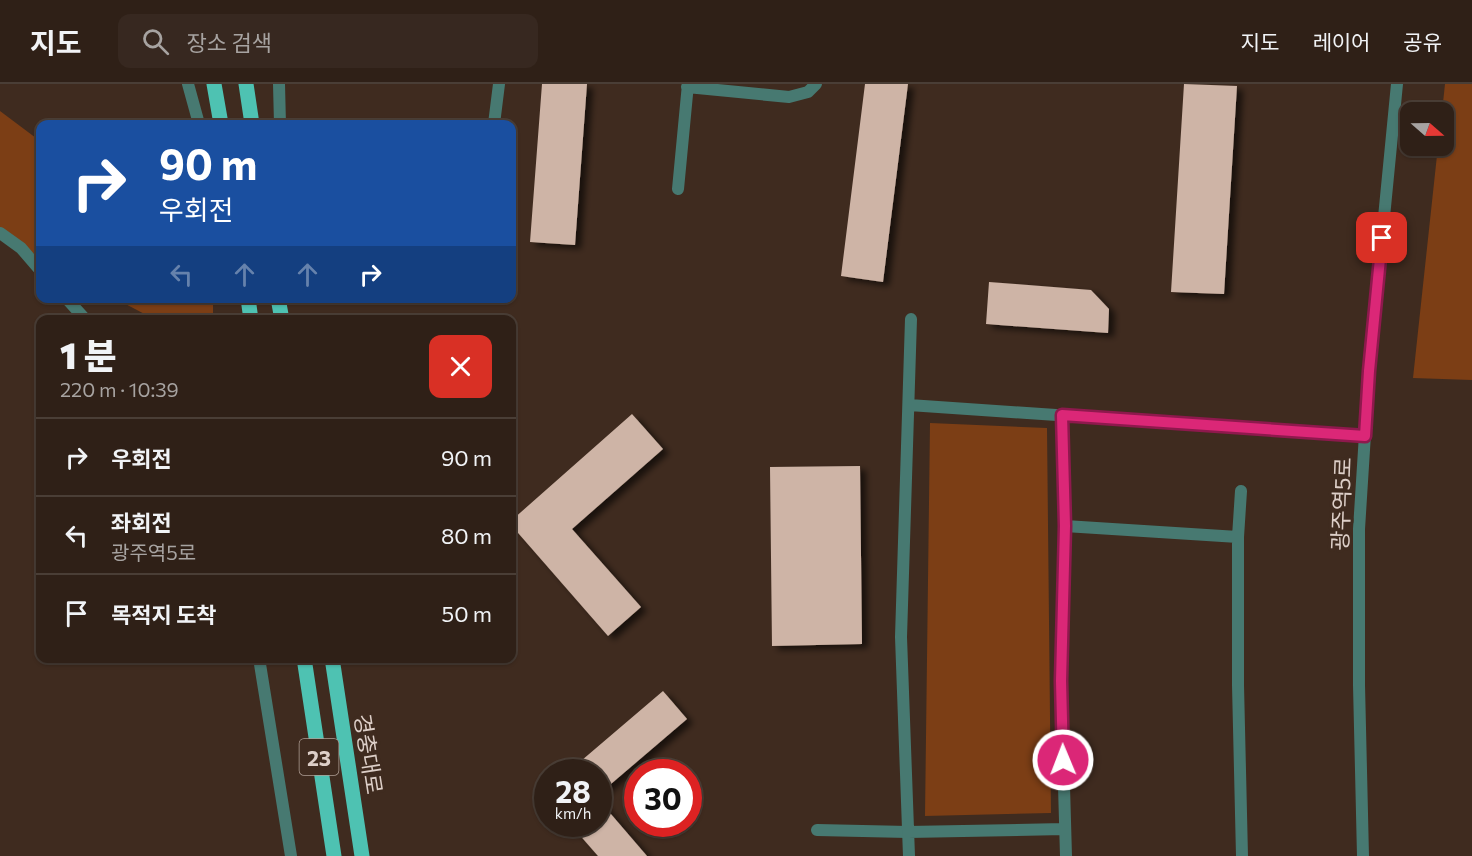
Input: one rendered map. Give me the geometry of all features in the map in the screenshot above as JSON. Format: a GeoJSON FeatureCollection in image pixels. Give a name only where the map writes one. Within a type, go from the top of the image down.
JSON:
{"type":"FeatureCollection","features":[{"type":"Feature","properties":{"kind":"main road"},"geometry":{"type":"LineString","coordinates":[[214,84],[220,120]]}},
{"type":"Feature","properties":{"kind":"main road"},"geometry":{"type":"LineString","coordinates":[[246,84],[251,120]]}},
{"type":"Feature","properties":{"kind":"main road","name":"23"},"geometry":{"type":"LineString","coordinates":[[305,663],[334,856]]}},
{"type":"Feature","properties":{"kind":"main road","name":"경충대로"},"geometry":{"type":"LineString","coordinates":[[333,663],[362,856]]}},
{"type":"Feature","properties":{"kind":"street"},"geometry":{"type":"LineString","coordinates":[[188,84],[198,120]]}},
{"type":"Feature","properties":{"kind":"street"},"geometry":{"type":"LineString","coordinates":[[279,84],[280,120]]}},
{"type":"Feature","properties":{"kind":"street"},"geometry":{"type":"LineString","coordinates":[[494,120],[499,84]]}},
{"type":"Feature","properties":{"kind":"street"},"geometry":{"type":"LineString","coordinates":[[678,189],[687,86],[789,97],[808,92],[816,84]]}},
{"type":"Feature","properties":{"kind":"street","name":"광주역5로"},"geometry":{"type":"LineString","coordinates":[[1363,856],[1359,685],[1359,529],[1369,371],[1397,84]]}},
{"type":"Feature","properties":{"kind":"street"},"geometry":{"type":"LineString","coordinates":[[0,233],[21,248],[36,265]]}},
{"type":"Feature","properties":{"kind":"street"},"geometry":{"type":"LineString","coordinates":[[71,303],[81,315]]}},
{"type":"Feature","properties":{"kind":"street"},"geometry":{"type":"LineString","coordinates":[[909,856],[902,637],[911,319]]}},
{"type":"Feature","properties":{"kind":"street"},"geometry":{"type":"LineString","coordinates":[[909,405],[1365,436]]}},
{"type":"Feature","properties":{"kind":"street"},"geometry":{"type":"LineString","coordinates":[[1062,415],[1065,526],[1061,681],[1066,856]]}},
{"type":"Feature","properties":{"kind":"street"},"geometry":{"type":"LineString","coordinates":[[1241,491],[1238,537],[1238,709],[1242,856]]}},
{"type":"Feature","properties":{"kind":"street"},"geometry":{"type":"LineString","coordinates":[[1065,526],[1238,537]]}},
{"type":"Feature","properties":{"kind":"street"},"geometry":{"type":"LineString","coordinates":[[260,663],[291,856]]}},
{"type":"Feature","properties":{"kind":"street"},"geometry":{"type":"LineString","coordinates":[[817,830],[908,832],[1064,829]]}},
{"type":"Feature","properties":{"kind":"shaded area"},"geometry":{"type":"Polygon","coordinates":[[[1445,84],[1472,84],[1472,380],[1413,378],[1437,156],[1454,156],[1454,102],[1443,102],[1445,84]]]}},
{"type":"Feature","properties":{"kind":"shaded area"},"geometry":{"type":"Polygon","coordinates":[[[0,111],[36,138],[36,255],[0,235],[0,111]]]}},
{"type":"Feature","properties":{"kind":"shaded area"},"geometry":{"type":"Polygon","coordinates":[[[124,303],[213,303],[213,315],[146,315],[124,303]]]}},
{"type":"Feature","properties":{"kind":"shaded area"},"geometry":{"type":"Polygon","coordinates":[[[930,423],[1047,428],[1051,813],[925,816],[930,423]]]}},
{"type":"Feature","properties":{"kind":"building"},"geometry":{"type":"Polygon","coordinates":[[[542,84],[587,84],[575,245],[530,242],[542,84]]]}},
{"type":"Feature","properties":{"kind":"building"},"geometry":{"type":"Polygon","coordinates":[[[865,84],[908,84],[883,282],[841,276],[865,84]]]}},
{"type":"Feature","properties":{"kind":"building"},"geometry":{"type":"Polygon","coordinates":[[[1184,84],[1237,86],[1224,294],[1171,292],[1184,84]]]}},
{"type":"Feature","properties":{"kind":"building"},"geometry":{"type":"Polygon","coordinates":[[[989,282],[1091,290],[1109,309],[1108,333],[986,324],[989,282]]]}},
{"type":"Feature","properties":{"kind":"building"},"geometry":{"type":"Polygon","coordinates":[[[632,414],[663,449],[572,529],[641,607],[608,636],[516,531],[516,516],[632,414]]]}},
{"type":"Feature","properties":{"kind":"building"},"geometry":{"type":"Polygon","coordinates":[[[860,466],[862,644],[772,646],[770,467],[860,466]]]}},
{"type":"Feature","properties":{"kind":"building"},"geometry":{"type":"Polygon","coordinates":[[[663,691],[687,719],[640,759],[624,759],[624,773],[612,783],[612,759],[583,759],[663,691]]]}},
{"type":"Feature","properties":{"kind":"building"},"geometry":{"type":"Polygon","coordinates":[[[612,815],[624,829],[624,837],[631,837],[647,856],[598,856],[581,837],[612,837],[612,815]]]}},
{"type":"Feature","properties":{"kind":"route"},"geometry":{"type":"LineString","coordinates":[[1063,760],[1061,681],[1065,526],[1062,415],[1365,436],[1382,238]]}}]}
